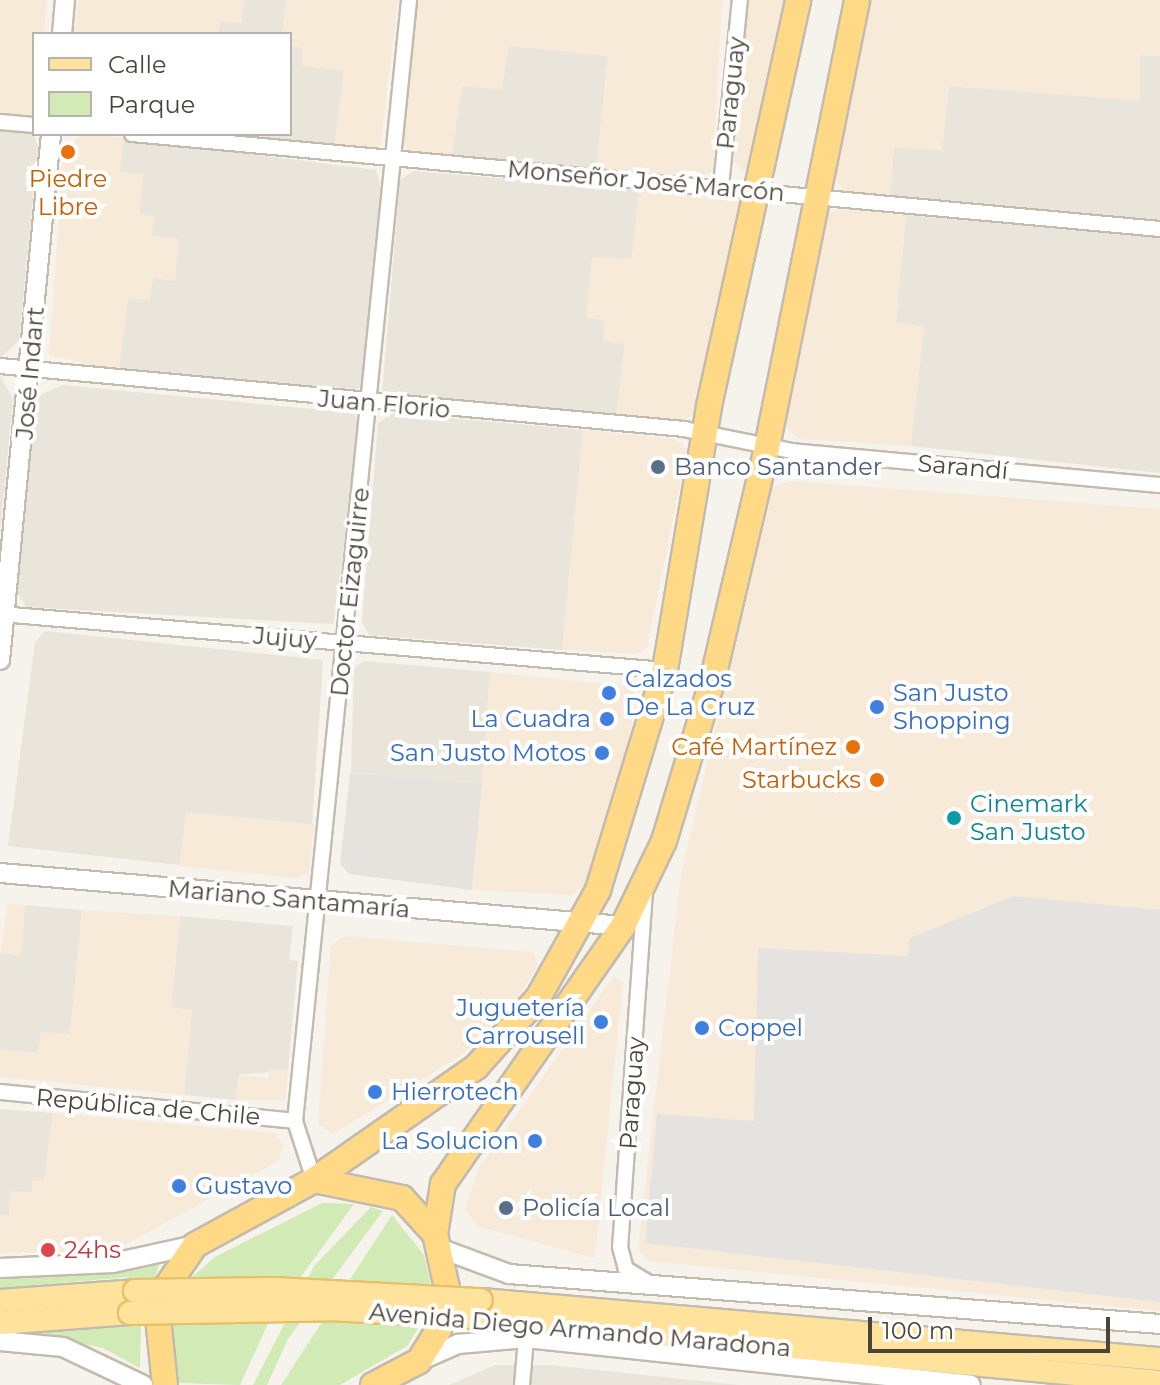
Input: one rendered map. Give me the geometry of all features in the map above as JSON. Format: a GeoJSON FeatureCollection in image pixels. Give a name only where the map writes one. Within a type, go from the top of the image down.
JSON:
{"type":"FeatureCollection","features":[{"type":"Feature","properties":{"kind":"highway"},"geometry":{"type":"LineString","coordinates":[[165,1385],[158,1318],[165,1289],[195,1245],[314,1180],[444,1093],[503,1043],[538,998],[578,926],[608,860],[665,670],[704,432],[760,190],[798,0]]}},
{"type":"Feature","properties":{"kind":"highway"},"geometry":{"type":"LineString","coordinates":[[373,1385],[419,1361],[446,1306],[437,1241],[439,1194],[456,1163],[623,926],[645,888],[712,682],[767,447],[857,0]]}},
{"type":"Feature","properties":{"kind":"highway"},"geometry":{"type":"LineString","coordinates":[[314,1180],[402,1198],[437,1241]]}},
{"type":"Feature","properties":{"kind":"main road","name":"Avenida Diego Armando Maradona"},"geometry":{"type":"LineString","coordinates":[[0,1301],[316,1309],[479,1309],[1160,1359]]}},
{"type":"Feature","properties":{"kind":"main road","name":"Avenida Diego Armando Maradona"},"geometry":{"type":"LineString","coordinates":[[0,1323],[133,1302]]}},
{"type":"Feature","properties":{"kind":"main road","name":"Avenida Diego Armando Maradona"},"geometry":{"type":"LineString","coordinates":[[479,1309],[1160,1382]]}},
{"type":"Feature","properties":{"kind":"street"},"geometry":{"type":"LineString","coordinates":[[62,32],[65,0]]}},
{"type":"Feature","properties":{"kind":"street","name":"Doctor Eizaguirre"},"geometry":{"type":"LineString","coordinates":[[314,1180],[295,1121],[371,403],[409,0]]}},
{"type":"Feature","properties":{"kind":"street","name":"Paraguay"},"geometry":{"type":"LineString","coordinates":[[721,186],[740,0]]}},
{"type":"Feature","properties":{"kind":"street"},"geometry":{"type":"LineString","coordinates":[[0,122],[32,125]]}},
{"type":"Feature","properties":{"kind":"street","name":"José Indart"},"geometry":{"type":"LineString","coordinates":[[0,660],[31,368],[51,136]]}},
{"type":"Feature","properties":{"kind":"street","name":"Monseñor José Marcón"},"geometry":{"type":"LineString","coordinates":[[152,136],[395,160],[721,186],[818,198],[1160,229]]}},
{"type":"Feature","properties":{"kind":"street","name":"Juan Florio"},"geometry":{"type":"LineString","coordinates":[[0,366],[704,432],[767,447]]}},
{"type":"Feature","properties":{"kind":"street","name":"Sarandí"},"geometry":{"type":"LineString","coordinates":[[767,447],[1160,485]]}},
{"type":"Feature","properties":{"kind":"street","name":"Jujuy"},"geometry":{"type":"LineString","coordinates":[[3,614],[665,670]]}},
{"type":"Feature","properties":{"kind":"street","name":"Mariano Santamaría"},"geometry":{"type":"LineString","coordinates":[[0,873],[578,926],[623,926]]}},
{"type":"Feature","properties":{"kind":"street","name":"Paraguay"},"geometry":{"type":"LineString","coordinates":[[645,888],[620,1247],[626,1269],[649,1283]]}},
{"type":"Feature","properties":{"kind":"street","name":"República de Chile"},"geometry":{"type":"LineString","coordinates":[[0,1092],[295,1121]]}},
{"type":"Feature","properties":{"kind":"street","name":"Avenida Diego Armando Maradona"},"geometry":{"type":"LineString","coordinates":[[437,1241],[509,1274],[1160,1324]]}},
{"type":"Feature","properties":{"kind":"street"},"geometry":{"type":"LineString","coordinates":[[0,1268],[113,1263],[195,1245]]}},
{"type":"Feature","properties":{"kind":"street"},"geometry":{"type":"LineString","coordinates":[[522,1385],[526,1338]]}},
{"type":"Feature","properties":{"kind":"street","name":"Avenida Diego Armando Maradona"},"geometry":{"type":"LineString","coordinates":[[419,1361],[458,1344],[526,1338],[851,1378],[971,1385]]}},
{"type":"Feature","properties":{"kind":"street"},"geometry":{"type":"LineString","coordinates":[[0,1341],[63,1347],[143,1385]]}},
{"type":"Feature","properties":{"kind":"shaded area"},"geometry":{"type":"Polygon","coordinates":[[[0,0],[47,0],[44,32],[32,32],[32,114],[19,119],[0,117],[0,0]]]}},
{"type":"Feature","properties":{"kind":"shaded area"},"geometry":{"type":"Polygon","coordinates":[[[78,0],[244,0],[242,23],[220,21],[218,32],[74,32],[78,0]]]}},
{"type":"Feature","properties":{"kind":"shaded area"},"geometry":{"type":"Polygon","coordinates":[[[244,0],[286,0],[282,32],[218,32],[220,21],[241,23],[244,0]]]}},
{"type":"Feature","properties":{"kind":"shaded area"},"geometry":{"type":"Polygon","coordinates":[[[286,0],[398,0],[380,148],[334,149],[344,71],[302,66],[303,48],[292,46],[292,32],[282,32],[286,0]]]}},
{"type":"Feature","properties":{"kind":"shaded area"},"geometry":{"type":"Polygon","coordinates":[[[417,0],[722,0],[713,171],[693,180],[596,172],[608,56],[509,46],[502,90],[462,86],[451,160],[410,157],[402,138],[417,0]]]}},
{"type":"Feature","properties":{"kind":"shaded area"},"geometry":{"type":"Polygon","coordinates":[[[748,0],[786,0],[752,164],[743,171],[734,161],[748,0]]]}},
{"type":"Feature","properties":{"kind":"shaded area"},"geometry":{"type":"Polygon","coordinates":[[[872,0],[1160,0],[1160,56],[1140,55],[1140,101],[949,86],[942,150],[894,148],[890,195],[844,191],[833,174],[872,0]]]}},
{"type":"Feature","properties":{"kind":"shaded area"},"geometry":{"type":"Polygon","coordinates":[[[292,46],[303,47],[302,66],[344,70],[334,149],[189,136],[292,136],[292,46]]]}},
{"type":"Feature","properties":{"kind":"shaded area"},"geometry":{"type":"Polygon","coordinates":[[[509,46],[608,55],[596,172],[451,160],[462,85],[509,46]]]}},
{"type":"Feature","properties":{"kind":"shaded area"},"geometry":{"type":"Polygon","coordinates":[[[1140,55],[1160,56],[1160,220],[890,195],[894,147],[942,150],[949,86],[1140,100],[1140,55]]]}},
{"type":"Feature","properties":{"kind":"shaded area"},"geometry":{"type":"Polygon","coordinates":[[[0,129],[32,133],[38,146],[19,341],[0,358],[0,129]]]}},
{"type":"Feature","properties":{"kind":"shaded area"},"geometry":{"type":"Polygon","coordinates":[[[79,136],[124,138],[120,172],[143,174],[139,214],[154,216],[152,236],[179,239],[175,281],[153,278],[150,300],[128,299],[119,371],[49,355],[64,152],[79,136]]]}},
{"type":"Feature","properties":{"kind":"shaded area"},"geometry":{"type":"Polygon","coordinates":[[[124,138],[376,170],[382,193],[365,381],[358,389],[119,371],[128,299],[179,239],[152,236],[139,215],[143,174],[120,172],[124,138]]]}},
{"type":"Feature","properties":{"kind":"shaded area"},"geometry":{"type":"Polygon","coordinates":[[[414,171],[639,190],[632,259],[587,318],[605,320],[625,343],[616,418],[382,395],[400,180],[414,171]]]}},
{"type":"Feature","properties":{"kind":"shaded area"},"geometry":{"type":"Polygon","coordinates":[[[639,190],[734,195],[742,204],[697,412],[683,421],[616,418],[625,344],[603,341],[605,320],[586,318],[592,257],[632,259],[639,190]]]}},
{"type":"Feature","properties":{"kind":"shaded area"},"geometry":{"type":"Polygon","coordinates":[[[836,209],[906,215],[896,322],[924,327],[911,446],[799,439],[783,425],[825,216],[836,209]]]}},
{"type":"Feature","properties":{"kind":"shaded area"},"geometry":{"type":"Polygon","coordinates":[[[906,215],[1160,238],[1160,473],[911,446],[924,327],[896,322],[906,215]]]}},
{"type":"Feature","properties":{"kind":"shaded area"},"geometry":{"type":"Polygon","coordinates":[[[0,376],[13,399],[0,533],[0,376]]]}},
{"type":"Feature","properties":{"kind":"shaded area"},"geometry":{"type":"Polygon","coordinates":[[[63,385],[354,413],[361,427],[333,624],[26,607],[17,592],[36,397],[63,385]]]}},
{"type":"Feature","properties":{"kind":"shaded area"},"geometry":{"type":"Polygon","coordinates":[[[393,413],[583,430],[562,650],[369,635],[362,622],[378,423],[393,413]]]}},
{"type":"Feature","properties":{"kind":"shaded area"},"geometry":{"type":"Polygon","coordinates":[[[583,430],[675,439],[687,449],[647,648],[636,654],[562,650],[583,430]]]}},
{"type":"Feature","properties":{"kind":"shaded area"},"geometry":{"type":"Polygon","coordinates":[[[791,481],[1160,509],[1160,1311],[648,1261],[638,1249],[681,874],[772,488],[791,481]]]}},
{"type":"Feature","properties":{"kind":"shaded area"},"geometry":{"type":"Polygon","coordinates":[[[45,631],[323,660],[309,873],[296,878],[8,846],[35,642],[45,631]]]}},
{"type":"Feature","properties":{"kind":"shaded area"},"geometry":{"type":"Polygon","coordinates":[[[364,661],[490,672],[482,783],[351,773],[354,668],[364,661]]]}},
{"type":"Feature","properties":{"kind":"shaded area"},"geometry":{"type":"Polygon","coordinates":[[[490,672],[630,687],[637,697],[613,813],[584,886],[571,895],[473,890],[490,672]]]}},
{"type":"Feature","properties":{"kind":"shaded area"},"geometry":{"type":"Polygon","coordinates":[[[350,773],[482,783],[472,890],[349,874],[340,864],[350,773]]]}},
{"type":"Feature","properties":{"kind":"shaded area"},"geometry":{"type":"Polygon","coordinates":[[[186,812],[314,824],[309,873],[296,878],[179,866],[186,812]]]}},
{"type":"Feature","properties":{"kind":"shaded area"},"geometry":{"type":"Polygon","coordinates":[[[1014,896],[1160,910],[1160,1302],[645,1243],[657,1114],[754,1121],[758,948],[907,956],[910,938],[1014,896]]]}},
{"type":"Feature","properties":{"kind":"shaded area"},"geometry":{"type":"Polygon","coordinates":[[[8,904],[25,905],[21,956],[0,953],[8,904]]]}},
{"type":"Feature","properties":{"kind":"shaded area"},"geometry":{"type":"Polygon","coordinates":[[[25,905],[82,910],[70,1035],[39,1053],[0,1050],[0,953],[21,955],[25,905]]]}},
{"type":"Feature","properties":{"kind":"shaded area"},"geometry":{"type":"Polygon","coordinates":[[[82,910],[180,916],[171,1008],[192,1010],[184,1095],[0,1077],[0,1050],[38,1053],[41,1032],[70,1034],[82,910]]]}},
{"type":"Feature","properties":{"kind":"shaded area"},"geometry":{"type":"Polygon","coordinates":[[[180,916],[293,926],[289,960],[298,961],[288,1070],[239,1075],[236,1100],[184,1095],[192,1010],[171,1008],[180,916]]]}},
{"type":"Feature","properties":{"kind":"shaded area"},"geometry":{"type":"Polygon","coordinates":[[[344,936],[533,952],[538,964],[508,1015],[458,1057],[333,1134],[318,1124],[331,946],[344,936]]]}},
{"type":"Feature","properties":{"kind":"shaded area"},"geometry":{"type":"Polygon","coordinates":[[[613,977],[623,981],[595,1258],[477,1226],[465,1209],[479,1168],[613,977]]]}},
{"type":"Feature","properties":{"kind":"shaded area"},"geometry":{"type":"Polygon","coordinates":[[[270,1069],[288,1070],[285,1100],[236,1100],[238,1075],[268,1078],[270,1069]]]}},
{"type":"Feature","properties":{"kind":"shaded area"},"geometry":{"type":"Polygon","coordinates":[[[0,1109],[53,1113],[44,1181],[9,1216],[0,1215],[0,1109]]]}},
{"type":"Feature","properties":{"kind":"shaded area"},"geometry":{"type":"Polygon","coordinates":[[[53,1113],[275,1133],[284,1146],[278,1161],[114,1251],[0,1253],[0,1215],[9,1216],[10,1191],[32,1192],[32,1181],[44,1180],[53,1113]]]}},
{"type":"Feature","properties":{"kind":"shaded area"},"geometry":{"type":"Polygon","coordinates":[[[495,1365],[551,1365],[739,1385],[449,1385],[495,1365]]]}},
{"type":"Feature","properties":{"kind":"green space"},"geometry":{"type":"Polygon","coordinates":[[[322,1203],[354,1204],[270,1319],[240,1385],[179,1383],[168,1323],[192,1277],[215,1257],[322,1203]]]}},
{"type":"Feature","properties":{"kind":"green space"},"geometry":{"type":"Polygon","coordinates":[[[371,1207],[383,1211],[288,1339],[267,1385],[253,1385],[314,1266],[371,1207]]]}},
{"type":"Feature","properties":{"kind":"green space"},"geometry":{"type":"Polygon","coordinates":[[[392,1215],[424,1255],[430,1281],[420,1325],[407,1346],[340,1385],[281,1385],[392,1215]]]}},
{"type":"Feature","properties":{"kind":"green space"},"geometry":{"type":"Polygon","coordinates":[[[160,1262],[141,1323],[140,1368],[103,1348],[0,1329],[120,1319],[129,1277],[0,1288],[0,1276],[160,1262]]]}},
{"type":"Feature","properties":{"kind":"place","name":"Piedre Libre"},"geometry":{"type":"Point","coordinates":[68,152]}},
{"type":"Feature","properties":{"kind":"place","name":"Banco Santander"},"geometry":{"type":"Point","coordinates":[658,467]}},
{"type":"Feature","properties":{"kind":"place","name":"Calzados De La Cruz"},"geometry":{"type":"Point","coordinates":[609,693]}},
{"type":"Feature","properties":{"kind":"place","name":"San Justo Shopping"},"geometry":{"type":"Point","coordinates":[877,707]}},
{"type":"Feature","properties":{"kind":"place","name":"La Cuadra"},"geometry":{"type":"Point","coordinates":[607,719]}},
{"type":"Feature","properties":{"kind":"place","name":"Café Martínez"},"geometry":{"type":"Point","coordinates":[853,747]}},
{"type":"Feature","properties":{"kind":"place","name":"San Justo Motos"},"geometry":{"type":"Point","coordinates":[602,753]}},
{"type":"Feature","properties":{"kind":"place","name":"Starbucks"},"geometry":{"type":"Point","coordinates":[877,780]}},
{"type":"Feature","properties":{"kind":"place","name":"Cinemark San Justo"},"geometry":{"type":"Point","coordinates":[954,818]}},
{"type":"Feature","properties":{"kind":"place","name":"Juguetería Carrousell"},"geometry":{"type":"Point","coordinates":[601,1022]}},
{"type":"Feature","properties":{"kind":"place","name":"Coppel"},"geometry":{"type":"Point","coordinates":[702,1028]}},
{"type":"Feature","properties":{"kind":"place","name":"Hierrotech"},"geometry":{"type":"Point","coordinates":[375,1092]}},
{"type":"Feature","properties":{"kind":"place","name":"La Solucion"},"geometry":{"type":"Point","coordinates":[535,1141]}},
{"type":"Feature","properties":{"kind":"place","name":"Gustavo"},"geometry":{"type":"Point","coordinates":[179,1186]}},
{"type":"Feature","properties":{"kind":"place","name":"Policía Local"},"geometry":{"type":"Point","coordinates":[506,1208]}},
{"type":"Feature","properties":{"kind":"place","name":"24hs"},"geometry":{"type":"Point","coordinates":[48,1250]}}]}
